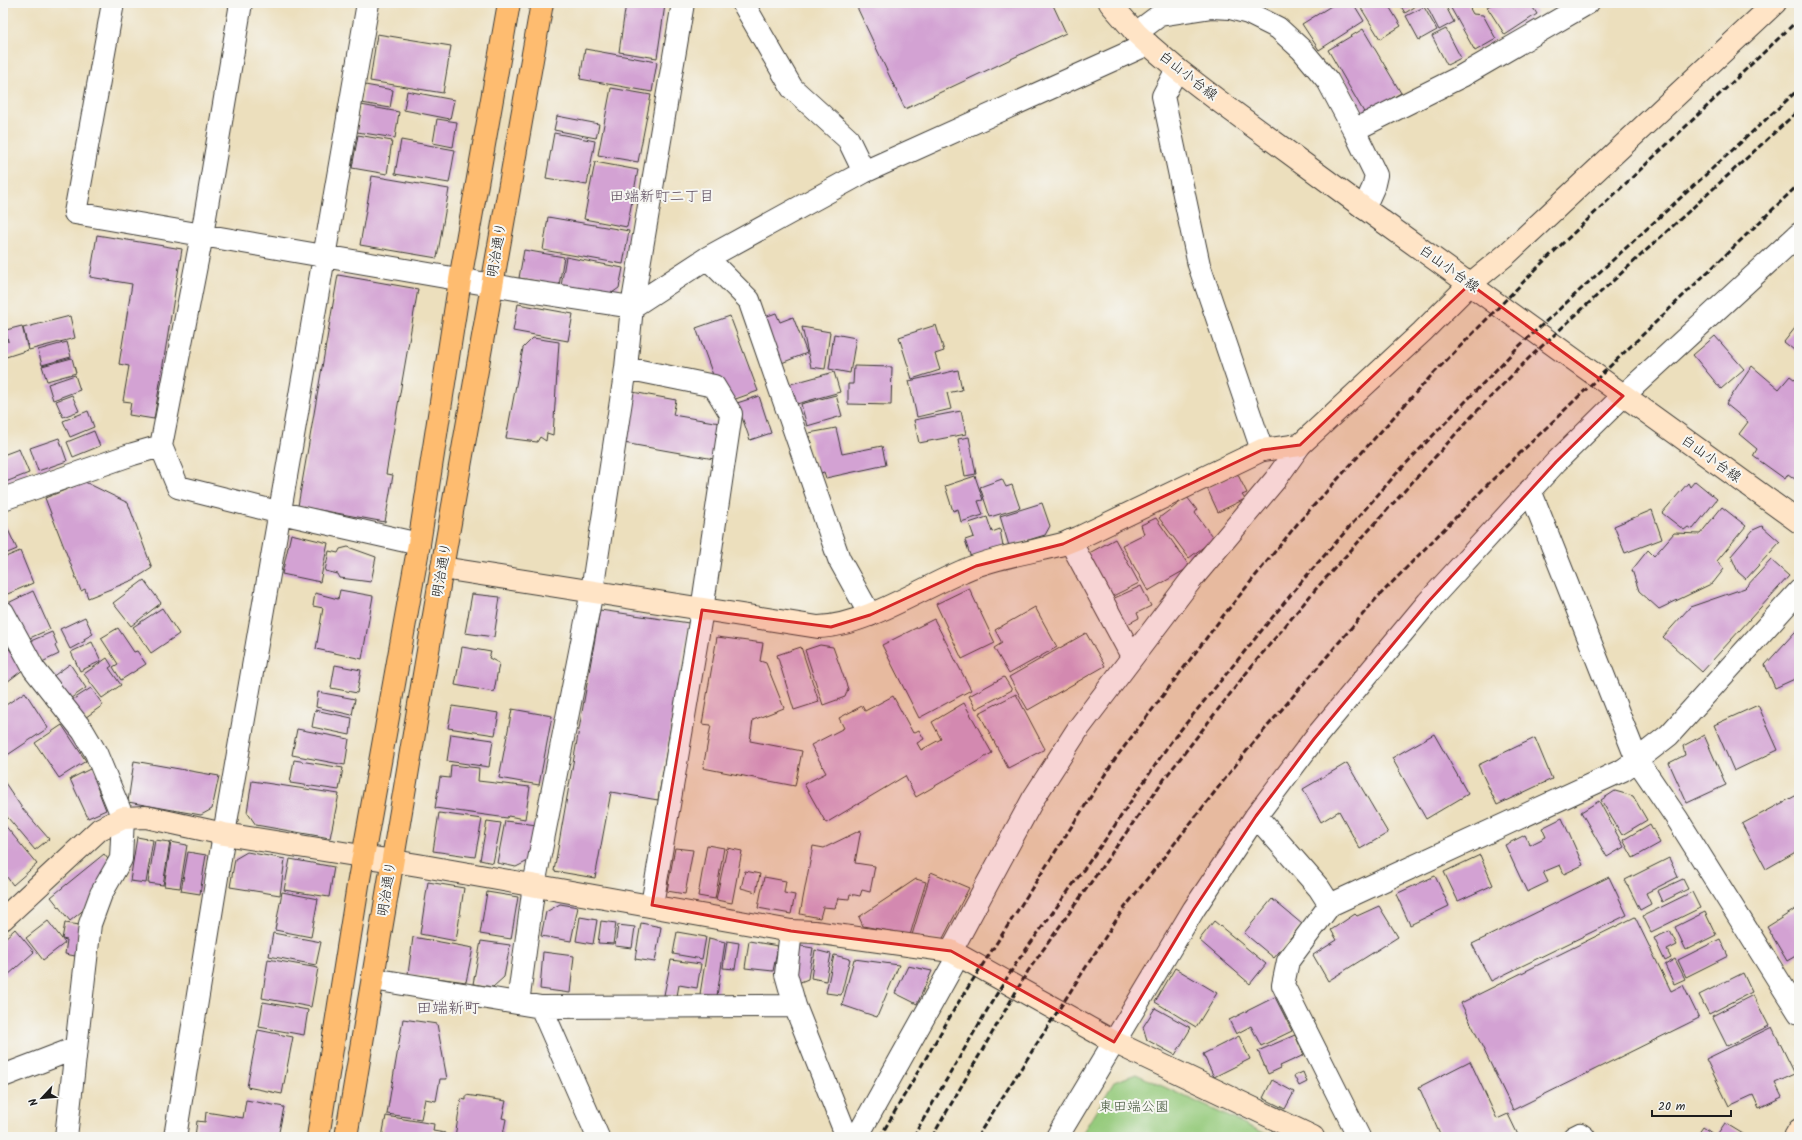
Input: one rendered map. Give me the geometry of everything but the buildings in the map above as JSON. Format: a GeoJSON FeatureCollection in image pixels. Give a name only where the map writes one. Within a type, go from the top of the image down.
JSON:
{"type":"FeatureCollection","features":[{"type":"Feature","properties":{"kind":"main road","name":"明治通り"},"geometry":{"type":"LineString","coordinates":[[318,1137],[362,857],[419,544],[460,280],[509,3]]}},
{"type":"Feature","properties":{"kind":"main road","name":"明治通り"},"geometry":{"type":"LineString","coordinates":[[346,1137],[442,568],[542,3]]}},
{"type":"Feature","properties":{"kind":"street"},"geometry":{"type":"LineString","coordinates":[[113,3],[75,213],[460,280],[632,307],[707,258],[864,172],[1142,38],[1160,15],[1212,7],[1230,8],[1248,13],[1278,28],[1302,50],[1328,81],[1376,175],[1373,188],[1364,208]]}},
{"type":"Feature","properties":{"kind":"street"},"geometry":{"type":"LineString","coordinates":[[242,3],[202,235],[161,446],[178,487],[281,513],[419,544]]}},
{"type":"Feature","properties":{"kind":"street"},"geometry":{"type":"LineString","coordinates":[[176,1137],[224,834],[281,513],[368,3]]}},
{"type":"Feature","properties":{"kind":"street"},"geometry":{"type":"LineString","coordinates":[[518,1003],[534,885],[592,591],[626,368],[632,307],[683,3]]}},
{"type":"Feature","properties":{"kind":"street"},"geometry":{"type":"LineString","coordinates":[[742,3],[792,88],[848,138],[864,172]]}},
{"type":"Feature","properties":{"kind":"street","name":"白山小台線"},"geometry":{"type":"LineString","coordinates":[[1110,3],[1142,38],[1178,69],[1364,208],[1799,522]]}},
{"type":"Feature","properties":{"kind":"street"},"geometry":{"type":"LineString","coordinates":[[1354,130],[1462,76],[1559,10],[1588,3]]}},
{"type":"Feature","properties":{"kind":"street"},"geometry":{"type":"LineString","coordinates":[[857,1137],[955,954],[1033,799],[1078,729],[1132,656],[1191,580],[1275,480],[1300,445],[1422,332],[1470,284],[1508,254],[1775,3]]}},
{"type":"Feature","properties":{"kind":"street"},"geometry":{"type":"LineString","coordinates":[[1178,69],[1163,96],[1199,265],[1262,450]]}},
{"type":"Feature","properties":{"kind":"street"},"geometry":{"type":"LineString","coordinates":[[1057,1137],[1194,909],[1256,816],[1314,739],[1428,602],[1530,490],[1624,396],[1799,234]]}},
{"type":"Feature","properties":{"kind":"street"},"geometry":{"type":"LineString","coordinates":[[707,258],[749,300],[839,559],[870,615]]}},
{"type":"Feature","properties":{"kind":"street"},"geometry":{"type":"LineString","coordinates":[[626,368],[714,386],[731,414],[702,610],[652,905]]}},
{"type":"Feature","properties":{"kind":"street"},"geometry":{"type":"LineString","coordinates":[[442,568],[592,591],[702,610],[818,627],[831,627],[846,624],[870,615],[970,568],[1070,541],[1262,450],[1300,445]]}},
{"type":"Feature","properties":{"kind":"street"},"geometry":{"type":"LineString","coordinates":[[3,499],[133,454],[161,446]]}},
{"type":"Feature","properties":{"kind":"street"},"geometry":{"type":"LineString","coordinates":[[1530,490],[1637,760],[1678,820],[1799,1013]]}},
{"type":"Feature","properties":{"kind":"street"},"geometry":{"type":"LineString","coordinates":[[1070,541],[1132,656]]}},
{"type":"Feature","properties":{"kind":"street"},"geometry":{"type":"LineString","coordinates":[[1359,1137],[1283,985],[1288,961],[1330,905],[1623,770],[1669,735],[1799,591]]}},
{"type":"Feature","properties":{"kind":"street"},"geometry":{"type":"LineString","coordinates":[[3,612],[34,669],[84,731],[96,753],[123,818],[121,859],[101,894],[90,924],[66,1137]]}},
{"type":"Feature","properties":{"kind":"street"},"geometry":{"type":"LineString","coordinates":[[1256,816],[1319,888],[1330,905]]}},
{"type":"Feature","properties":{"kind":"street"},"geometry":{"type":"LineString","coordinates":[[3,919],[100,828],[123,818],[146,817],[224,834],[341,852],[362,857],[652,905],[791,931],[814,932],[955,954],[1114,1042],[1313,1137]]}},
{"type":"Feature","properties":{"kind":"street"},"geometry":{"type":"LineString","coordinates":[[791,931],[786,974],[796,1006],[847,1137]]}},
{"type":"Feature","properties":{"kind":"street"},"geometry":{"type":"LineString","coordinates":[[373,979],[541,1007],[796,1006]]}},
{"type":"Feature","properties":{"kind":"street"},"geometry":{"type":"LineString","coordinates":[[541,1007],[598,1137]]}},
{"type":"Feature","properties":{"kind":"street"},"geometry":{"type":"LineString","coordinates":[[3,1076],[76,1048]]}},
{"type":"Feature","properties":{"kind":"street"},"geometry":{"type":"LineString","coordinates":[[1795,1137],[1799,1130]]}},
{"type":"Feature","properties":{"kind":"street"},"geometry":{"type":"LineString","coordinates":[[1574,1137],[1580,1134],[1584,1137]]}},
{"type":"Feature","properties":{"kind":"highlighted area"},"geometry":{"type":"Polygon","coordinates":[[[1470,284],[1623,396],[1556,462],[1428,602],[1314,739],[1256,816],[1194,909],[1114,1042],[951,951],[791,931],[652,905],[702,610],[831,627],[870,615],[976,566],[1063,544],[1262,450],[1300,445],[1470,284]]]}},
{"type":"Feature","properties":{"kind":"green space","name":"東田端公園"},"geometry":{"type":"Polygon","coordinates":[[[1136,1074],[1273,1137],[1080,1137],[1114,1082],[1136,1074]]]}},
{"type":"Feature","properties":{"kind":"railway"},"geometry":{"type":"LineString","coordinates":[[880,1137],[958,1003],[1115,759],[1223,616],[1298,523],[1430,377],[1542,263],[1799,19]]}},
{"type":"Feature","properties":{"kind":"railway"},"geometry":{"type":"LineString","coordinates":[[913,1137],[993,1000],[1017,962],[1105,840],[1170,743],[1302,581],[1396,474],[1517,348],[1799,89]]}},
{"type":"Feature","properties":{"kind":"railway"},"geometry":{"type":"LineString","coordinates":[[932,1137],[1028,971],[1165,778],[1251,667],[1315,590],[1472,416],[1529,358],[1799,110]]}},
{"type":"Feature","properties":{"kind":"railway"},"geometry":{"type":"LineString","coordinates":[[977,1137],[1122,911],[1249,748],[1375,600],[1489,483],[1799,184]]}},
{"type":"Feature","properties":{"kind":"district","name":"田端新町二丁目"},"geometry":{"type":"Point","coordinates":[662,197]}},
{"type":"Feature","properties":{"kind":"district","name":"田端新町"},"geometry":{"type":"Point","coordinates":[448,1008]}}]}
